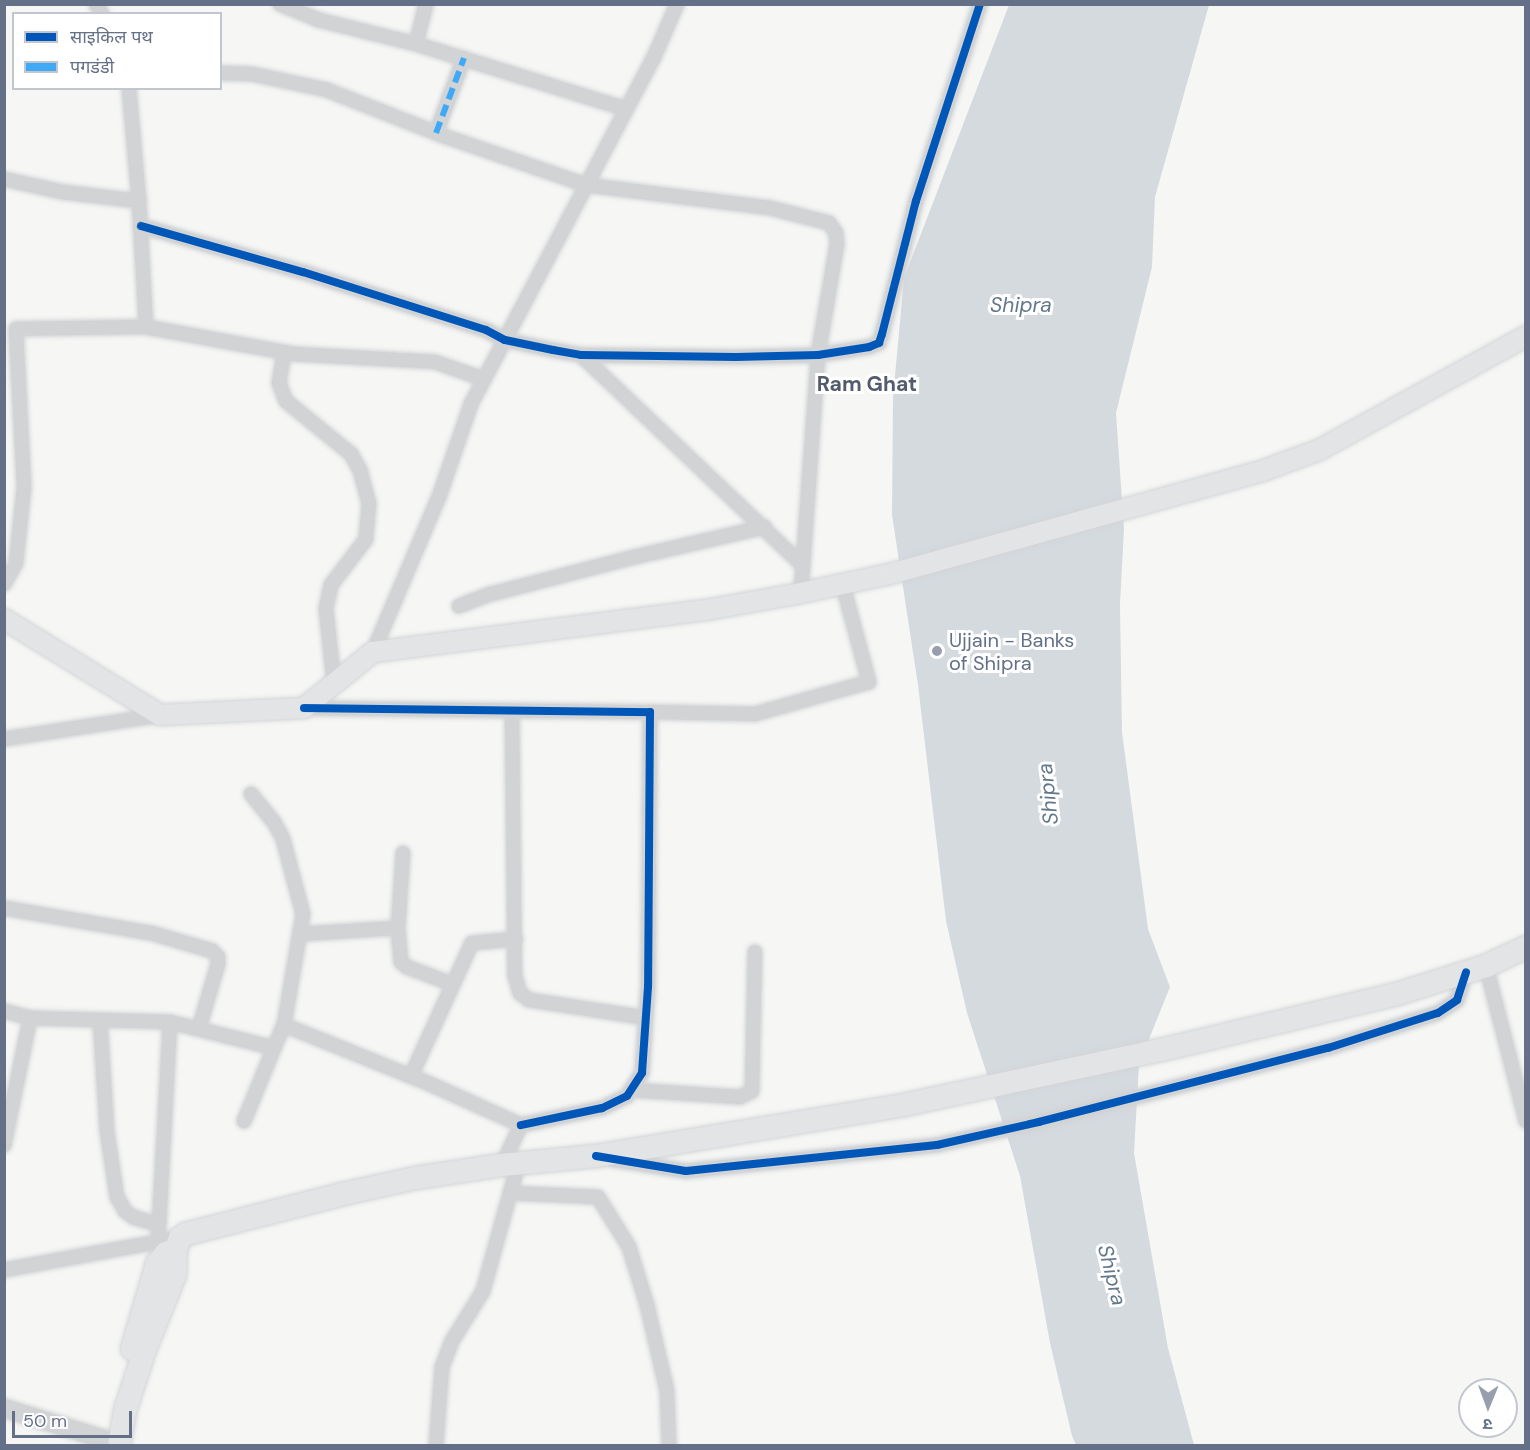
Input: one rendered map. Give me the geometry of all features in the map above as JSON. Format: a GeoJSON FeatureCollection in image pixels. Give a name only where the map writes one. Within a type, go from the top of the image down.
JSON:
{"type":"FeatureCollection","features":[{"type":"Feature","properties":{"kind":"main road"},"geometry":{"type":"LineString","coordinates":[[4,619],[160,715],[304,708],[373,652],[706,610],[801,593],[842,582],[894,573],[1262,471],[1319,450],[1526,336]]}},
{"type":"Feature","properties":{"kind":"main road"},"geometry":{"type":"LineString","coordinates":[[114,1444],[157,1264],[171,1243],[347,1193],[416,1178],[596,1156],[904,1105],[1174,1047],[1400,993],[1476,969],[1526,947]]}},
{"type":"Feature","properties":{"kind":"street"},"geometry":{"type":"LineString","coordinates":[[280,4],[319,20],[416,44],[626,109]]}},
{"type":"Feature","properties":{"kind":"street"},"geometry":{"type":"LineString","coordinates":[[416,44],[426,4]]}},
{"type":"Feature","properties":{"kind":"street"},"geometry":{"type":"LineString","coordinates":[[373,652],[440,494],[471,404],[626,109],[677,4]]}},
{"type":"Feature","properties":{"kind":"street"},"geometry":{"type":"LineString","coordinates":[[141,226],[303,272],[486,330],[505,340],[581,355],[818,355],[879,343],[916,201],[980,4]]}},
{"type":"Feature","properties":{"kind":"street"},"geometry":{"type":"LineString","coordinates":[[436,133],[464,58]]}},
{"type":"Feature","properties":{"kind":"street"},"geometry":{"type":"LineString","coordinates":[[222,74],[252,74],[327,90],[436,133],[586,185],[770,208],[829,223],[836,233],[837,244],[818,355],[801,593]]}},
{"type":"Feature","properties":{"kind":"street"},"geometry":{"type":"LineString","coordinates":[[129,90],[141,226],[146,327]]}},
{"type":"Feature","properties":{"kind":"street"},"geometry":{"type":"LineString","coordinates":[[4,179],[62,192],[139,201]]}},
{"type":"Feature","properties":{"kind":"street"},"geometry":{"type":"LineString","coordinates":[[4,584],[16,562],[24,487],[10,329],[146,327],[284,352],[435,362],[484,379]]}},
{"type":"Feature","properties":{"kind":"street"},"geometry":{"type":"LineString","coordinates":[[284,352],[279,383],[286,402],[351,454],[360,470],[369,503],[366,539],[331,585],[327,609],[334,684]]}},
{"type":"Feature","properties":{"kind":"street"},"geometry":{"type":"LineString","coordinates":[[581,355],[803,566]]}},
{"type":"Feature","properties":{"kind":"street"},"geometry":{"type":"LineString","coordinates":[[459,606],[491,594],[595,567],[764,528]]}},
{"type":"Feature","properties":{"kind":"street"},"geometry":{"type":"LineString","coordinates":[[304,708],[756,714],[869,682],[842,582]]}},
{"type":"Feature","properties":{"kind":"street"},"geometry":{"type":"LineString","coordinates":[[512,711],[515,976],[520,993],[529,1000],[646,1018]]}},
{"type":"Feature","properties":{"kind":"street"},"geometry":{"type":"LineString","coordinates":[[284,1024],[411,1076],[521,1125],[602,1108],[627,1096],[642,1073],[646,1018],[650,712]]}},
{"type":"Feature","properties":{"kind":"street"},"geometry":{"type":"LineString","coordinates":[[4,740],[160,715]]}},
{"type":"Feature","properties":{"kind":"street"},"geometry":{"type":"LineString","coordinates":[[244,1121],[284,1024],[300,934],[301,904],[283,839],[274,822],[251,794]]}},
{"type":"Feature","properties":{"kind":"street"},"geometry":{"type":"LineString","coordinates":[[403,853],[398,928],[401,962],[407,968],[452,984]]}},
{"type":"Feature","properties":{"kind":"street"},"geometry":{"type":"LineString","coordinates":[[4,908],[150,933],[212,951],[218,957],[218,964],[199,1028]]}},
{"type":"Feature","properties":{"kind":"street"},"geometry":{"type":"LineString","coordinates":[[300,934],[398,928]]}},
{"type":"Feature","properties":{"kind":"street"},"geometry":{"type":"LineString","coordinates":[[411,1076],[472,944],[516,939]]}},
{"type":"Feature","properties":{"kind":"street"},"geometry":{"type":"LineString","coordinates":[[631,1090],[740,1097],[752,1091],[754,952]]}},
{"type":"Feature","properties":{"kind":"street"},"geometry":{"type":"LineString","coordinates":[[596,1156],[686,1171],[889,1152],[937,1145],[1039,1122],[1328,1048],[1438,1014],[1457,1000],[1476,969]]}},
{"type":"Feature","properties":{"kind":"street"},"geometry":{"type":"LineString","coordinates":[[1476,969],[1526,1121]]}},
{"type":"Feature","properties":{"kind":"street"},"geometry":{"type":"LineString","coordinates":[[4,1011],[30,1018],[170,1022],[274,1048]]}},
{"type":"Feature","properties":{"kind":"street"},"geometry":{"type":"LineString","coordinates":[[4,1145],[30,1018]]}},
{"type":"Feature","properties":{"kind":"street"},"geometry":{"type":"LineString","coordinates":[[100,1020],[107,1131],[117,1197],[125,1210],[133,1217],[159,1225]]}},
{"type":"Feature","properties":{"kind":"street"},"geometry":{"type":"LineString","coordinates":[[4,1270],[171,1243],[159,1225],[170,1022]]}},
{"type":"Feature","properties":{"kind":"street"},"geometry":{"type":"LineString","coordinates":[[436,1446],[442,1367],[452,1341],[483,1291],[510,1193],[510,1165],[521,1125]]}},
{"type":"Feature","properties":{"kind":"street"},"geometry":{"type":"LineString","coordinates":[[510,1193],[598,1197],[629,1246],[647,1305],[667,1391],[669,1446]]}},
{"type":"Feature","properties":{"kind":"street"},"geometry":{"type":"LineString","coordinates":[[4,1408],[114,1444]]}},
{"type":"Feature","properties":{"kind":"water","name":"Shipra"},"geometry":{"type":"Polygon","coordinates":[[[1009,5],[1209,5],[1155,197],[1152,267],[1116,413],[1124,529],[1120,604],[1122,732],[1148,929],[1170,987],[1139,1064],[1134,1153],[1168,1348],[1194,1445],[1076,1445],[1072,1436],[1050,1343],[1020,1176],[967,1013],[946,921],[918,685],[892,515],[893,397],[904,278],[1009,5]]]}},
{"type":"Feature","properties":{"kind":"marked path"},"geometry":{"type":"LineString","coordinates":[[436,133],[464,58]]}},
{"type":"Feature","properties":{"kind":"cycle path"},"geometry":{"type":"LineString","coordinates":[[141,226],[303,272],[486,330],[505,340],[581,355],[736,357],[818,355],[869,347],[879,343],[882,334],[916,201],[980,4]]}},
{"type":"Feature","properties":{"kind":"cycle path"},"geometry":{"type":"LineString","coordinates":[[304,708],[650,712],[648,987],[642,1073],[627,1096],[602,1108],[521,1125]]}},
{"type":"Feature","properties":{"kind":"cycle path"},"geometry":{"type":"LineString","coordinates":[[596,1156],[686,1171],[937,1145],[1039,1122],[1328,1048],[1438,1013],[1457,1000],[1466,972]]}},
{"type":"Feature","properties":{"kind":"place","name":"Ujjain - Banks of Shipra"},"geometry":{"type":"Point","coordinates":[937,651]}},
{"type":"Feature","properties":{"kind":"district","name":"Ram Ghat"},"geometry":{"type":"Point","coordinates":[867,384]}}]}
